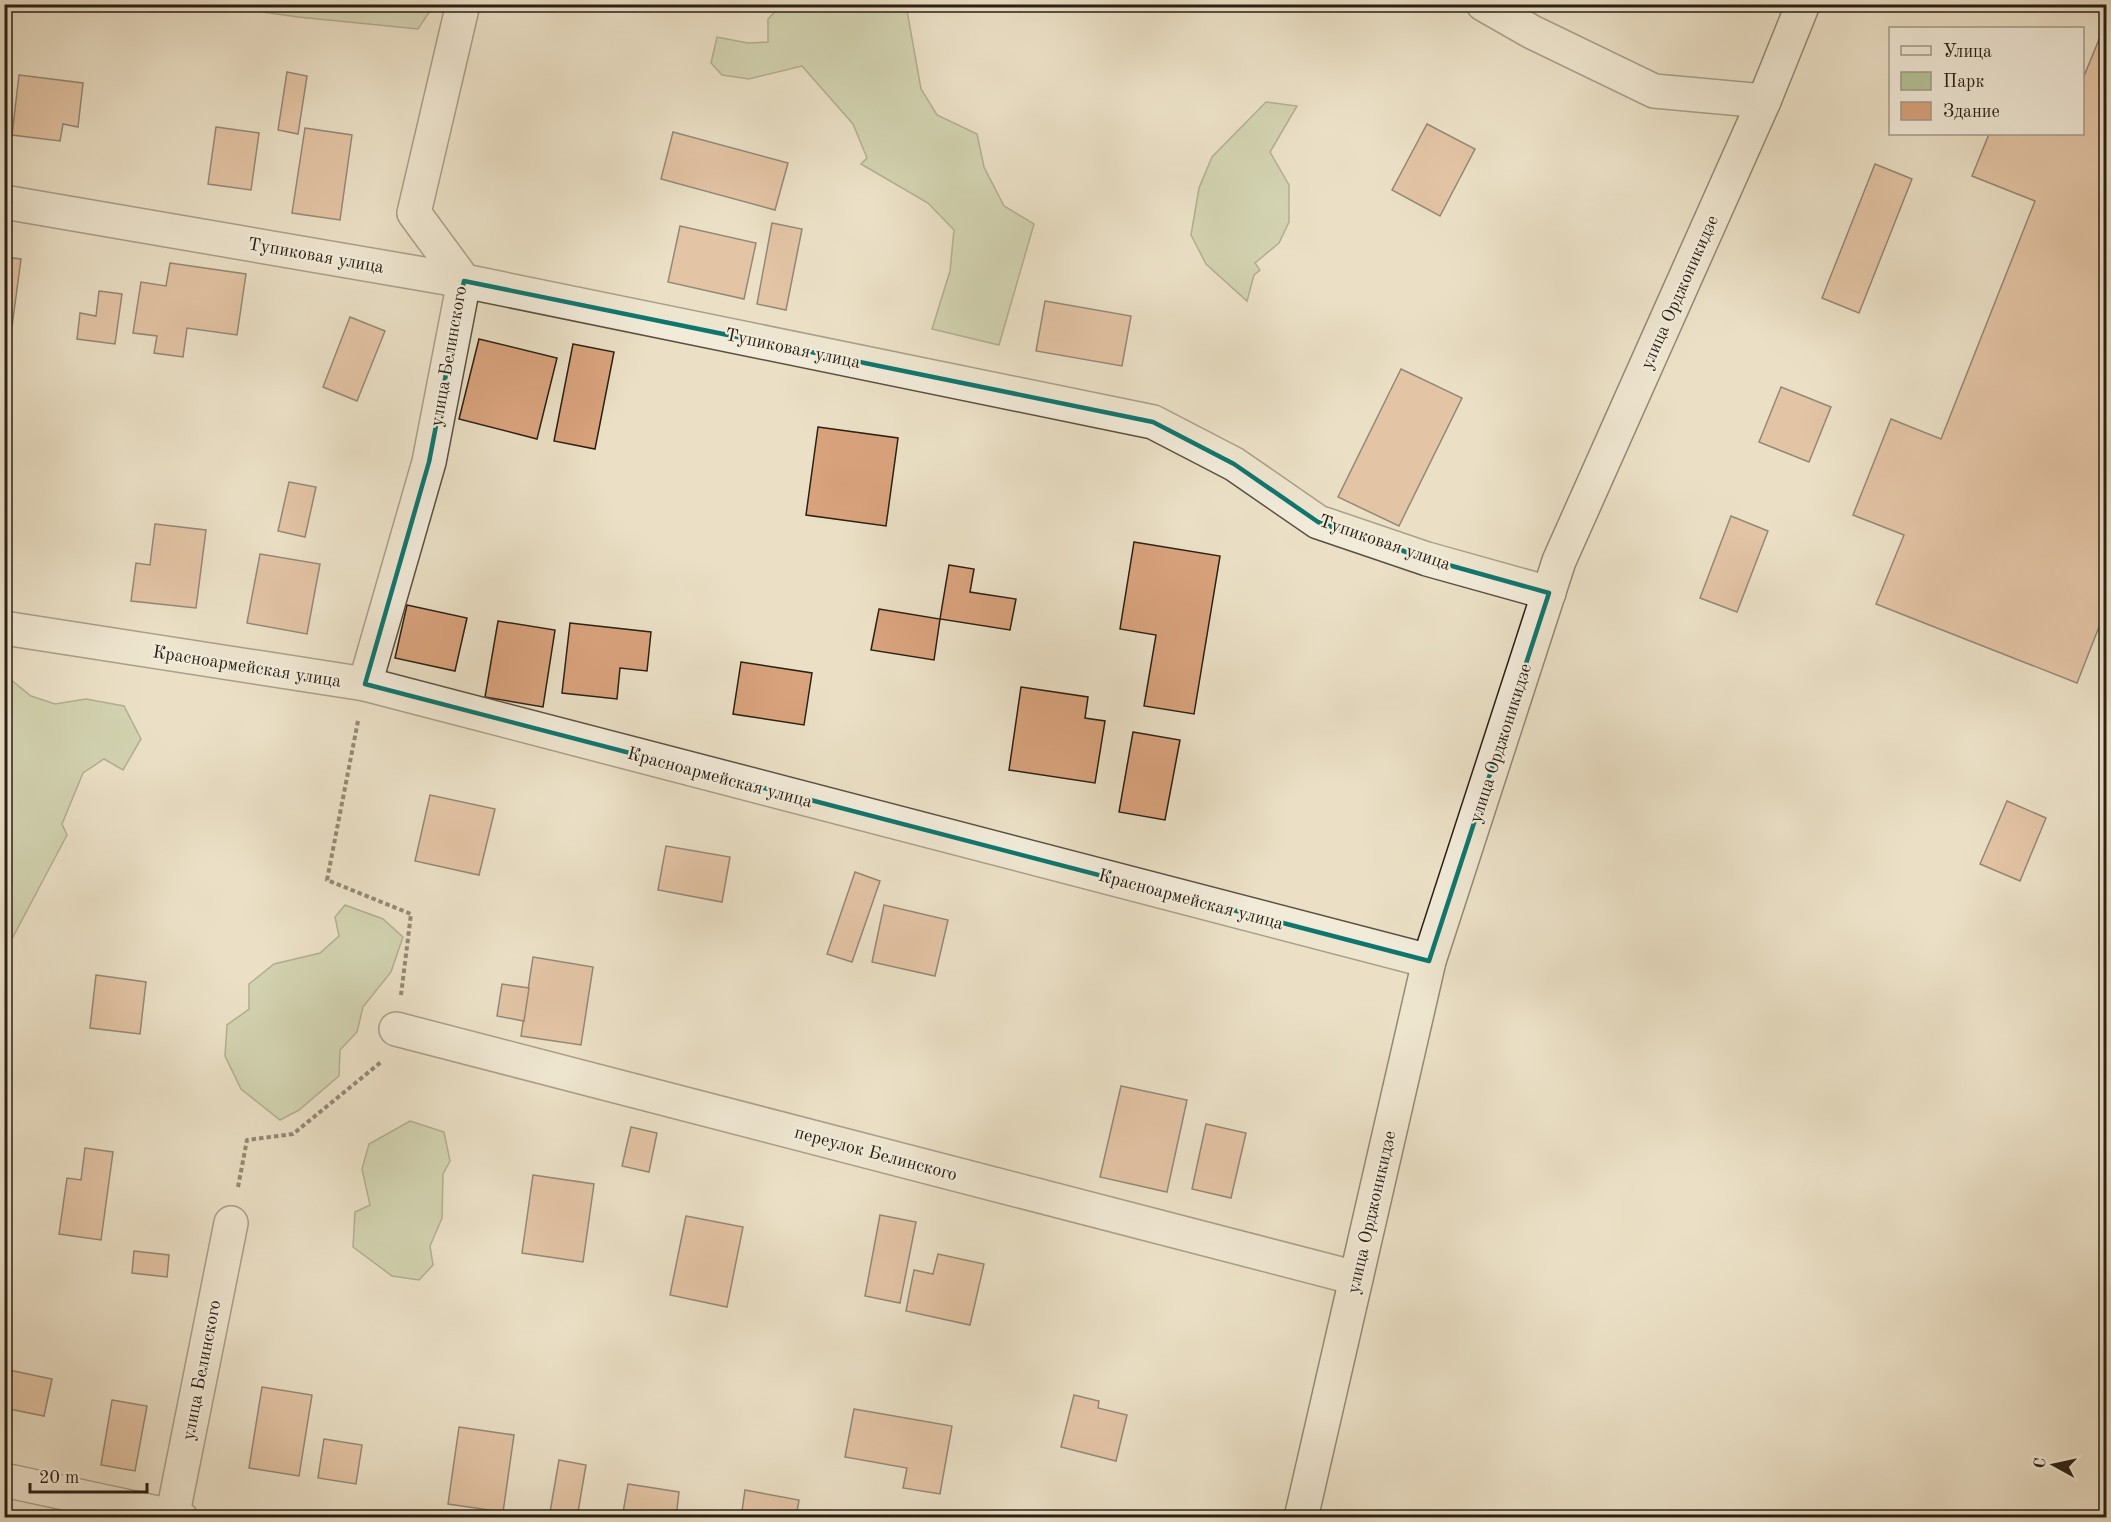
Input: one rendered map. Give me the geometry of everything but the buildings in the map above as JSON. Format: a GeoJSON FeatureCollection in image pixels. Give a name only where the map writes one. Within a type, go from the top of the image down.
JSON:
{"type":"FeatureCollection","features":[{"type":"Feature","properties":{"kind":"street","name":"улица Белинского"},"geometry":{"type":"LineString","coordinates":[[365,684],[429,462],[464,281],[414,213],[464,4]]}},
{"type":"Feature","properties":{"kind":"street"},"geometry":{"type":"LineString","coordinates":[[1483,4],[1532,32],[1654,91],[1764,102]]}},
{"type":"Feature","properties":{"kind":"street","name":"улица Орджоникидзе"},"geometry":{"type":"LineString","coordinates":[[1301,1518],[1429,961],[1559,561],[1764,102],[1803,4]]}},
{"type":"Feature","properties":{"kind":"street","name":"Тупиковая улица"},"geometry":{"type":"LineString","coordinates":[[4,202],[464,281],[1152,422],[1234,464],[1318,522],[1427,559],[1549,593]]}},
{"type":"Feature","properties":{"kind":"street","name":"Красноармейская улица"},"geometry":{"type":"LineString","coordinates":[[4,628],[365,684],[1429,961]]}},
{"type":"Feature","properties":{"kind":"street","name":"переулок Белинского"},"geometry":{"type":"LineString","coordinates":[[396,1029],[1356,1278]]}},
{"type":"Feature","properties":{"kind":"street","name":"улица Белинского"},"geometry":{"type":"LineString","coordinates":[[175,1517],[231,1223]]}},
{"type":"Feature","properties":{"kind":"street"},"geometry":{"type":"LineString","coordinates":[[4,1480],[175,1517]]}},
{"type":"Feature","properties":{"kind":"path"},"geometry":{"type":"LineString","coordinates":[[231,1223],[247,1140],[293,1134],[393,1052],[411,914],[327,880],[365,684]]}},
{"type":"Feature","properties":{"kind":"highlighted area"},"geometry":{"type":"Polygon","coordinates":[[[464,281],[1153,422],[1234,464],[1318,522],[1427,559],[1549,593],[1429,961],[365,684],[429,462],[464,281]]]}},
{"type":"Feature","properties":{"kind":"green space"},"geometry":{"type":"Polygon","coordinates":[[[434,4],[418,29],[298,17],[220,5],[434,4]]]}},
{"type":"Feature","properties":{"kind":"green space"},"geometry":{"type":"Polygon","coordinates":[[[781,5],[906,5],[921,89],[937,115],[977,134],[984,167],[1004,206],[1034,224],[999,345],[932,329],[950,271],[954,230],[928,203],[861,164],[867,158],[853,124],[802,66],[749,79],[722,75],[711,63],[717,37],[748,43],[768,42],[768,19],[781,5]]]}},
{"type":"Feature","properties":{"kind":"green space"},"geometry":{"type":"Polygon","coordinates":[[[1266,102],[1297,106],[1270,152],[1289,185],[1289,222],[1279,243],[1255,263],[1260,270],[1254,275],[1247,301],[1206,264],[1191,235],[1199,188],[1212,157],[1266,102]]]}},
{"type":"Feature","properties":{"kind":"green space"},"geometry":{"type":"Polygon","coordinates":[[[5,675],[31,696],[55,704],[86,699],[124,706],[141,739],[123,770],[104,759],[83,773],[62,824],[67,835],[5,952],[5,675]]]}},
{"type":"Feature","properties":{"kind":"green space"},"geometry":{"type":"Polygon","coordinates":[[[345,905],[383,919],[403,937],[391,972],[363,1007],[357,1032],[340,1050],[339,1076],[299,1110],[280,1120],[241,1089],[225,1056],[227,1025],[249,1009],[249,984],[274,964],[320,953],[339,936],[335,917],[345,905]]]}},
{"type":"Feature","properties":{"kind":"green space"},"geometry":{"type":"Polygon","coordinates":[[[410,1121],[444,1132],[450,1161],[443,1174],[442,1218],[430,1246],[433,1265],[419,1280],[392,1276],[353,1247],[355,1212],[370,1205],[362,1169],[369,1144],[410,1121]]]}}]}
